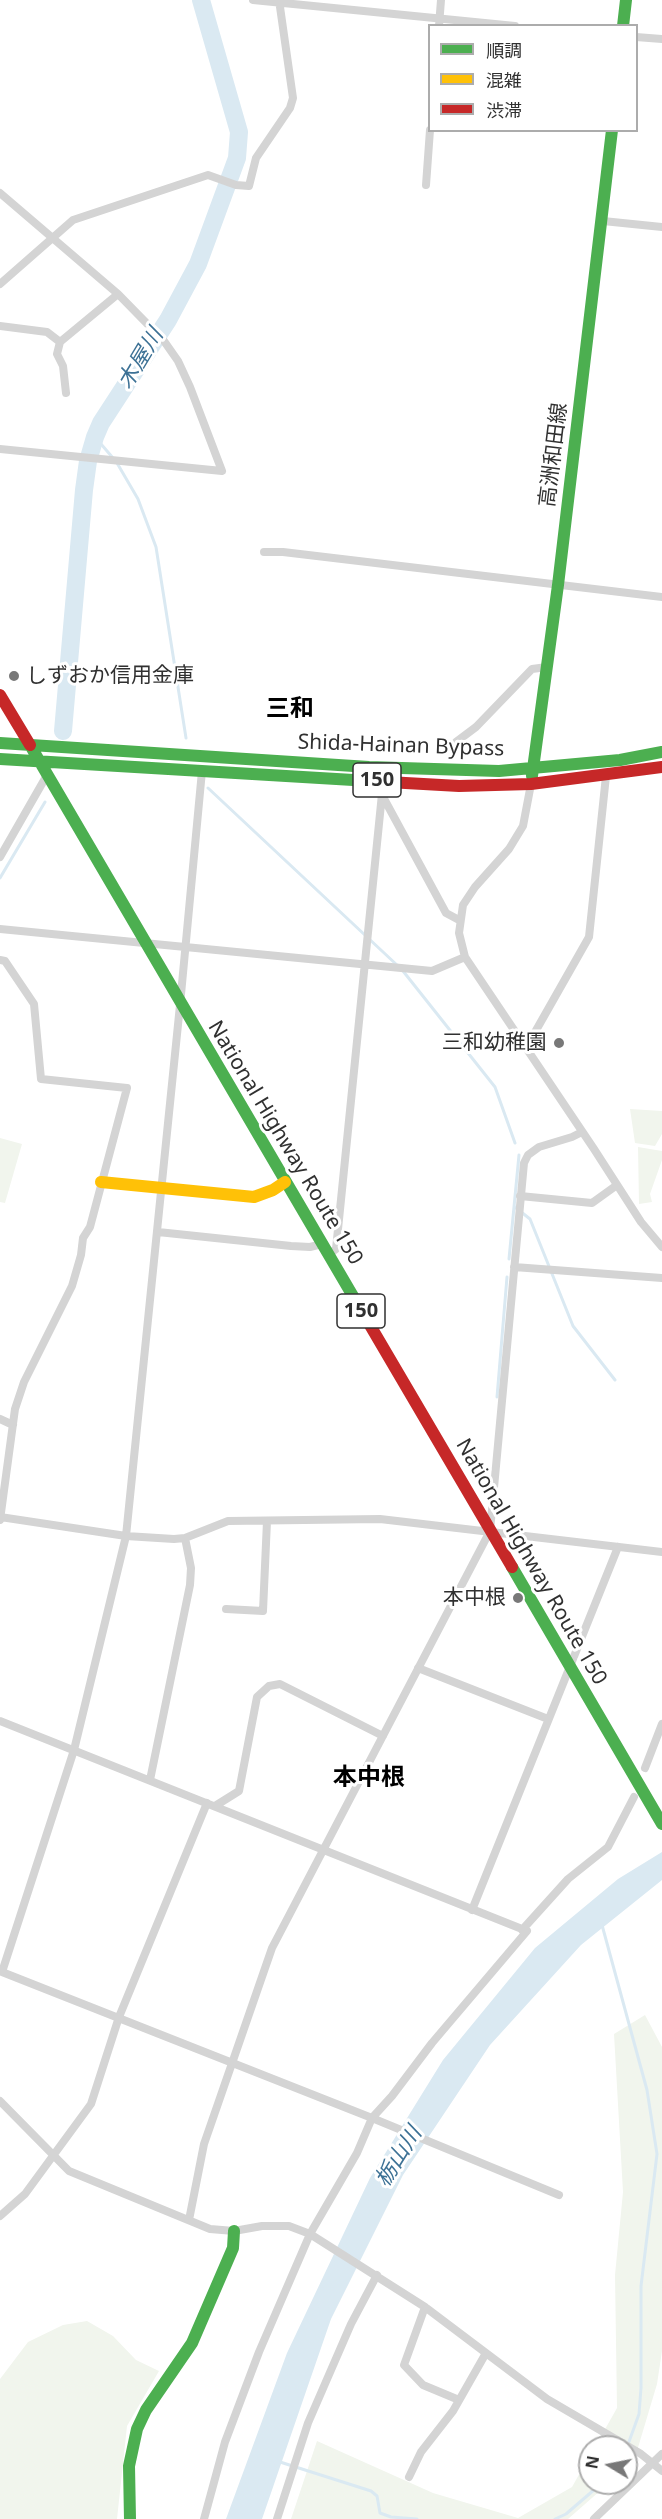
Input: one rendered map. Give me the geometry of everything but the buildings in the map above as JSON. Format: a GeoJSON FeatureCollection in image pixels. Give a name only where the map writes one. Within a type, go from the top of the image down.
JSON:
{"type":"FeatureCollection","features":[{"type":"Feature","properties":{"kind":"main road"},"geometry":{"type":"LineString","coordinates":[[623,24],[626,0]]}},
{"type":"Feature","properties":{"kind":"main road","name":"高洲和田線"},"geometry":{"type":"LineString","coordinates":[[531,784],[558,585],[612,132]]}},
{"type":"Feature","properties":{"kind":"main road","name":"National Highway Route 150"},"geometry":{"type":"LineString","coordinates":[[0,695],[662,1824]]}},
{"type":"Feature","properties":{"kind":"main road","name":"150"},"geometry":{"type":"LineString","coordinates":[[0,743],[30,745]]}},
{"type":"Feature","properties":{"kind":"main road","name":"Shida-Hainan Bypass"},"geometry":{"type":"LineString","coordinates":[[30,745],[402,768],[499,771],[620,760],[662,752]]}},
{"type":"Feature","properties":{"kind":"main road","name":"150"},"geometry":{"type":"LineString","coordinates":[[0,759],[38,762]]}},
{"type":"Feature","properties":{"kind":"main road","name":"Shida-Hainan Bypass"},"geometry":{"type":"LineString","coordinates":[[38,762],[459,786],[531,784],[662,767]]}},
{"type":"Feature","properties":{"kind":"main road"},"geometry":{"type":"LineString","coordinates":[[102,1182],[254,1197],[285,1182]]}},
{"type":"Feature","properties":{"kind":"main road"},"geometry":{"type":"LineString","coordinates":[[130,2519],[129,2466],[137,2429],[146,2410],[192,2343],[233,2248],[234,2230]]}},
{"type":"Feature","properties":{"kind":"street"},"geometry":{"type":"LineString","coordinates":[[253,0],[279,1],[439,22],[477,24]]}},
{"type":"Feature","properties":{"kind":"street"},"geometry":{"type":"LineString","coordinates":[[439,22],[441,0]]}},
{"type":"Feature","properties":{"kind":"street"},"geometry":{"type":"LineString","coordinates":[[0,284],[73,220],[208,175],[237,185],[249,186],[256,158],[290,108],[293,98],[279,1]]}},
{"type":"Feature","properties":{"kind":"street"},"geometry":{"type":"LineString","coordinates":[[638,37],[662,39]]}},
{"type":"Feature","properties":{"kind":"street"},"geometry":{"type":"LineString","coordinates":[[426,185],[430,132]]}},
{"type":"Feature","properties":{"kind":"street"},"geometry":{"type":"LineString","coordinates":[[0,193],[118,294],[164,341],[178,362],[190,387],[222,471],[122,459],[0,449]]}},
{"type":"Feature","properties":{"kind":"street"},"geometry":{"type":"LineString","coordinates":[[603,221],[662,227]]}},
{"type":"Feature","properties":{"kind":"street"},"geometry":{"type":"LineString","coordinates":[[66,393],[66,377],[57,354],[60,342],[118,294]]}},
{"type":"Feature","properties":{"kind":"street"},"geometry":{"type":"LineString","coordinates":[[0,326],[47,332],[60,342]]}},
{"type":"Feature","properties":{"kind":"street"},"geometry":{"type":"LineString","coordinates":[[264,552],[283,552],[662,597]]}},
{"type":"Feature","properties":{"kind":"street"},"geometry":{"type":"LineString","coordinates":[[456,742],[476,727],[532,669],[547,667]]}},
{"type":"Feature","properties":{"kind":"street"},"geometry":{"type":"LineString","coordinates":[[202,771],[126,1536],[74,1750],[1,1973],[119,2017],[559,2195]]}},
{"type":"Feature","properties":{"kind":"street"},"geometry":{"type":"LineString","coordinates":[[0,857],[47,775]]}},
{"type":"Feature","properties":{"kind":"street"},"geometry":{"type":"LineString","coordinates":[[526,1048],[589,937],[606,776]]}},
{"type":"Feature","properties":{"kind":"street"},"geometry":{"type":"LineString","coordinates":[[158,1232],[325,1250],[336,1249],[382,780]]}},
{"type":"Feature","properties":{"kind":"street"},"geometry":{"type":"LineString","coordinates":[[531,784],[523,826],[509,849],[475,887],[463,905],[459,920],[459,933],[465,957],[641,1222],[662,1247]]}},
{"type":"Feature","properties":{"kind":"street"},"geometry":{"type":"LineString","coordinates":[[382,794],[446,913],[459,920]]}},
{"type":"Feature","properties":{"kind":"street"},"geometry":{"type":"LineString","coordinates":[[0,929],[432,971],[465,957]]}},
{"type":"Feature","properties":{"kind":"street"},"geometry":{"type":"LineString","coordinates":[[0,960],[5,961],[34,1004],[41,1079],[127,1088],[90,1227],[83,1238],[81,1255],[72,1286],[24,1383],[15,1409],[0,1518],[126,1536],[185,1538],[228,1521],[380,1519],[662,1552]]}},
{"type":"Feature","properties":{"kind":"street"},"geometry":{"type":"LineString","coordinates":[[189,2220],[204,2144],[272,1948],[490,1531],[524,1163],[528,1155],[539,1147],[582,1132]]}},
{"type":"Feature","properties":{"kind":"street"},"geometry":{"type":"LineString","coordinates":[[520,1196],[592,1203],[617,1185]]}},
{"type":"Feature","properties":{"kind":"street"},"geometry":{"type":"LineString","coordinates":[[514,1267],[662,1278]]}},
{"type":"Feature","properties":{"kind":"street"},"geometry":{"type":"LineString","coordinates":[[0,1419],[13,1425]]}},
{"type":"Feature","properties":{"kind":"street"},"geometry":{"type":"LineString","coordinates":[[226,1609],[262,1611],[267,1521]]}},
{"type":"Feature","properties":{"kind":"street"},"geometry":{"type":"LineString","coordinates":[[150,1780],[190,1585],[191,1568],[185,1538]]}},
{"type":"Feature","properties":{"kind":"street"},"geometry":{"type":"LineString","coordinates":[[472,1910],[618,1547]]}},
{"type":"Feature","properties":{"kind":"street"},"geometry":{"type":"LineString","coordinates":[[418,1668],[548,1719]]}},
{"type":"Feature","properties":{"kind":"street"},"geometry":{"type":"LineString","coordinates":[[0,2216],[25,2194],[91,2104],[119,2017],[211,1805],[239,1791],[257,1697],[269,1686],[280,1684],[383,1736]]}},
{"type":"Feature","properties":{"kind":"street"},"geometry":{"type":"LineString","coordinates":[[0,1721],[527,1931],[432,2043],[392,2096],[357,2153],[312,2235],[259,2352],[225,2442],[204,2519]]}},
{"type":"Feature","properties":{"kind":"street"},"geometry":{"type":"LineString","coordinates":[[645,1768],[662,1724]]}},
{"type":"Feature","properties":{"kind":"street"},"geometry":{"type":"LineString","coordinates":[[522,1930],[568,1879],[608,1847],[634,1797]]}},
{"type":"Feature","properties":{"kind":"street"},"geometry":{"type":"LineString","coordinates":[[0,2102],[69,2171],[210,2229],[234,2230],[262,2226],[289,2226],[312,2235],[425,2307],[547,2399],[641,2454],[662,2471]]}},
{"type":"Feature","properties":{"kind":"street"},"geometry":{"type":"LineString","coordinates":[[278,2519],[308,2423],[375,2274]]}},
{"type":"Feature","properties":{"kind":"street"},"geometry":{"type":"LineString","coordinates":[[425,2307],[404,2366],[423,2385],[459,2400]]}},
{"type":"Feature","properties":{"kind":"street"},"geometry":{"type":"LineString","coordinates":[[409,2477],[422,2452],[459,2400],[486,2353]]}},
{"type":"Feature","properties":{"kind":"street"},"geometry":{"type":"LineString","coordinates":[[594,2519],[662,2454]]}},
{"type":"Feature","properties":{"kind":"shaded area"},"geometry":{"type":"Polygon","coordinates":[[[630,1109],[662,1111],[662,1134],[655,1146],[635,1143],[630,1109]]]}},
{"type":"Feature","properties":{"kind":"shaded area"},"geometry":{"type":"Polygon","coordinates":[[[0,1138],[22,1144],[5,1203],[0,1202],[0,1138]]]}},
{"type":"Feature","properties":{"kind":"shaded area"},"geometry":{"type":"Polygon","coordinates":[[[638,1147],[662,1151],[662,1160],[650,1194],[652,1202],[639,1204],[638,1147]]]}},
{"type":"Feature","properties":{"kind":"shaded area"},"geometry":{"type":"Polygon","coordinates":[[[645,2015],[662,2047],[662,2351],[657,2384],[638,2448],[638,2435],[602,2435],[617,2408],[615,2275],[623,2192],[614,2034],[645,2015]]]}},
{"type":"Feature","properties":{"kind":"shaded area"},"geometry":{"type":"Polygon","coordinates":[[[87,2321],[113,2336],[136,2360],[159,2371],[127,2426],[117,2519],[0,2519],[0,2379],[28,2342],[63,2325],[87,2321]]]}},
{"type":"Feature","properties":{"kind":"shaded area"},"geometry":{"type":"Polygon","coordinates":[[[317,2441],[433,2493],[518,2518],[572,2487],[578,2476],[578,2495],[595,2495],[568,2519],[291,2519],[317,2441]]]}},
{"type":"Feature","properties":{"kind":"water","name":"栃山川"},"geometry":{"type":"Polygon","coordinates":[[[662,1852],[662,1880],[581,1945],[490,2045],[403,2175],[331,2319],[262,2519],[226,2519],[287,2353],[370,2178],[443,2060],[535,1948],[618,1879],[662,1852]]]}},
{"type":"Feature","properties":{"kind":"waterway","name":"木屋川"},"geometry":{"type":"LineString","coordinates":[[63,731],[84,490],[88,461],[95,437],[101,423],[168,320],[198,264],[237,158],[239,132],[201,0]]}},
{"type":"Feature","properties":{"kind":"waterway"},"geometry":{"type":"LineString","coordinates":[[95,437],[113,458]]}},
{"type":"Feature","properties":{"kind":"waterway"},"geometry":{"type":"LineString","coordinates":[[117,463],[138,499],[156,547],[186,738]]}},
{"type":"Feature","properties":{"kind":"waterway"},"geometry":{"type":"LineString","coordinates":[[208,788],[398,966]]}},
{"type":"Feature","properties":{"kind":"waterway","name":"木屋川"},"geometry":{"type":"LineString","coordinates":[[0,878],[45,802]]}},
{"type":"Feature","properties":{"kind":"waterway"},"geometry":{"type":"LineString","coordinates":[[403,971],[495,1087],[515,1143]]}},
{"type":"Feature","properties":{"kind":"waterway"},"geometry":{"type":"LineString","coordinates":[[509,1259],[519,1155]]}},
{"type":"Feature","properties":{"kind":"waterway"},"geometry":{"type":"LineString","coordinates":[[515,1207],[530,1219],[573,1326],[615,1380]]}},
{"type":"Feature","properties":{"kind":"waterway"},"geometry":{"type":"LineString","coordinates":[[497,1397],[507,1277]]}},
{"type":"Feature","properties":{"kind":"waterway"},"geometry":{"type":"LineString","coordinates":[[602,1925],[647,2090],[657,2154],[641,2286],[639,2414],[631,2435]]}},
{"type":"Feature","properties":{"kind":"waterway"},"geometry":{"type":"LineString","coordinates":[[280,2462],[371,2491],[377,2496],[380,2513],[391,2517],[417,2519]]}},
{"type":"Feature","properties":{"kind":"waterway"},"geometry":{"type":"LineString","coordinates":[[555,2519],[566,2514],[588,2495]]}},
{"type":"Feature","properties":{"kind":"traffic: fast"},"geometry":{"type":"LineString","coordinates":[[623,24],[626,0]]}},
{"type":"Feature","properties":{"kind":"traffic: fast"},"geometry":{"type":"LineString","coordinates":[[532,776],[558,585],[612,132]]}},
{"type":"Feature","properties":{"kind":"traffic: fast"},"geometry":{"type":"LineString","coordinates":[[0,743],[369,767],[499,771],[620,760],[662,752]]}},
{"type":"Feature","properties":{"kind":"traffic: fast"},"geometry":{"type":"LineString","coordinates":[[30,745],[357,1303]]}},
{"type":"Feature","properties":{"kind":"traffic: fast"},"geometry":{"type":"LineString","coordinates":[[0,759],[370,781]]}},
{"type":"Feature","properties":{"kind":"traffic: fast"},"geometry":{"type":"LineString","coordinates":[[512,1567],[662,1824]]}},
{"type":"Feature","properties":{"kind":"traffic: fast"},"geometry":{"type":"LineString","coordinates":[[130,2519],[129,2466],[137,2429],[146,2410],[192,2343],[233,2248],[234,2231]]}},
{"type":"Feature","properties":{"kind":"traffic: slow"},"geometry":{"type":"LineString","coordinates":[[101,1182],[254,1197],[273,1190],[285,1182]]}},
{"type":"Feature","properties":{"kind":"traffic: jam"},"geometry":{"type":"LineString","coordinates":[[0,695],[30,745]]}},
{"type":"Feature","properties":{"kind":"traffic: jam"},"geometry":{"type":"LineString","coordinates":[[370,781],[459,786],[531,784],[662,767]]}},
{"type":"Feature","properties":{"kind":"traffic: jam"},"geometry":{"type":"LineString","coordinates":[[357,1303],[512,1567]]}},
{"type":"Feature","properties":{"kind":"place","name":"しずおか信用金庫"},"geometry":{"type":"Point","coordinates":[14,676]}},
{"type":"Feature","properties":{"kind":"place","name":"三和幼稚園"},"geometry":{"type":"Point","coordinates":[559,1043]}},
{"type":"Feature","properties":{"kind":"place","name":"本中根"},"geometry":{"type":"Point","coordinates":[518,1598]}},
{"type":"Feature","properties":{"kind":"district","name":"三和"},"geometry":{"type":"Point","coordinates":[290,709]}},
{"type":"Feature","properties":{"kind":"district","name":"本中根"},"geometry":{"type":"Point","coordinates":[369,1778]}}]}
